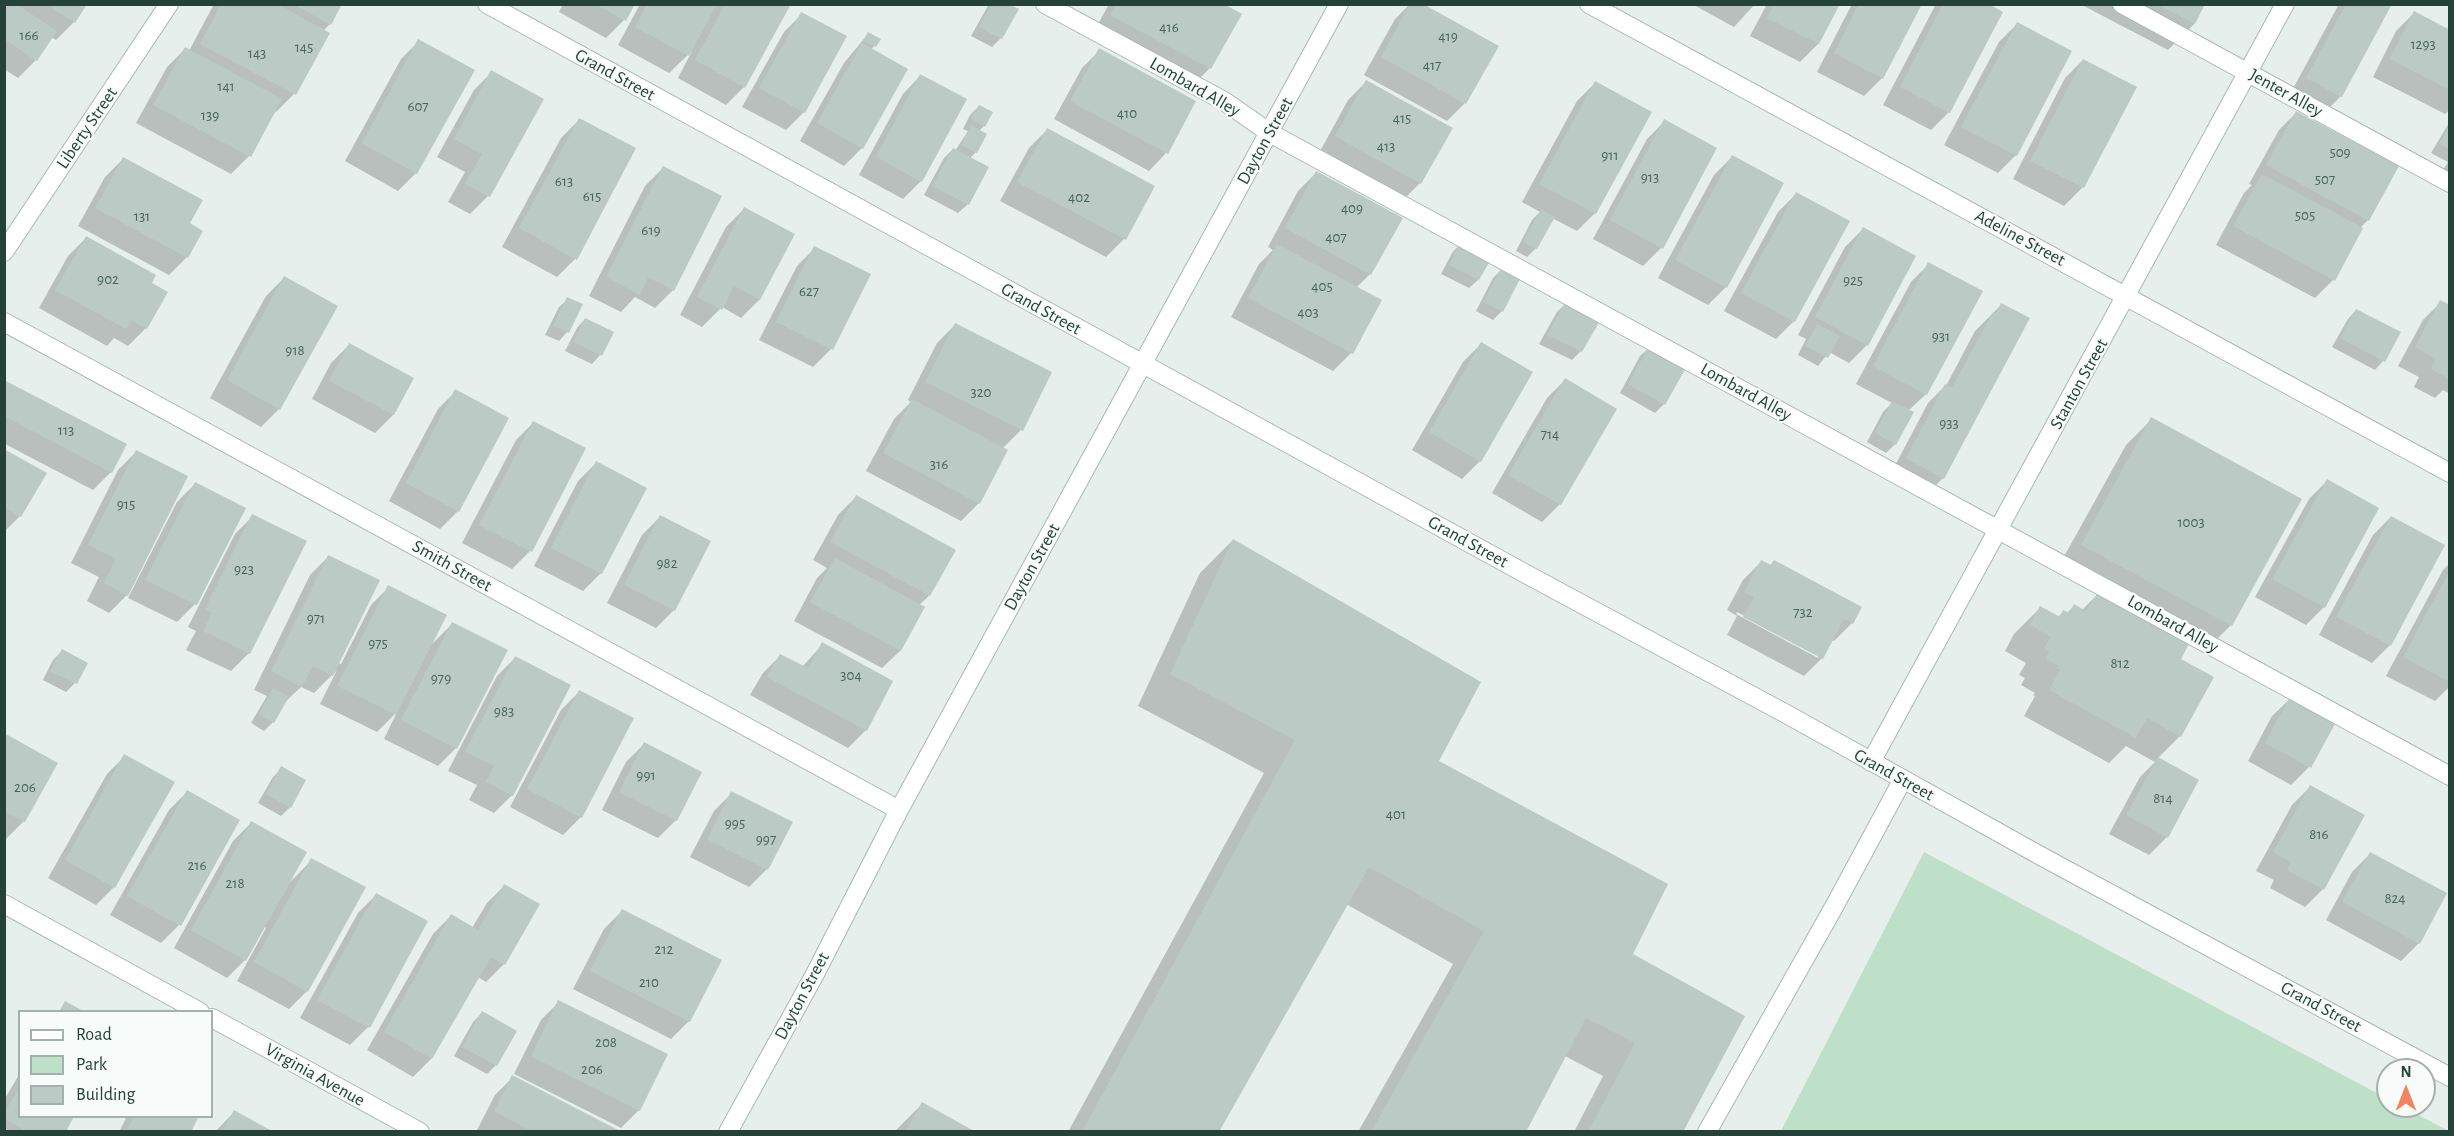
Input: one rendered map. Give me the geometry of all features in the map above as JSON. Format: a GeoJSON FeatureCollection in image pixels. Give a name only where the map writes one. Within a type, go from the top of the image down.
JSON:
{"type":"FeatureCollection","features":[{"type":"Feature","properties":{"kind":"street","name":"Liberty Street"},"geometry":{"type":"LineString","coordinates":[[4,252],[169,4]]}},
{"type":"Feature","properties":{"kind":"street","name":"Grand Street"},"geometry":{"type":"LineString","coordinates":[[487,4],[2039,855],[2450,1077]]}},
{"type":"Feature","properties":{"kind":"street","name":"Lombard Alley"},"geometry":{"type":"LineString","coordinates":[[1045,4],[1224,101],[1270,133],[2450,776]]}},
{"type":"Feature","properties":{"kind":"street","name":"Dayton Street"},"geometry":{"type":"LineString","coordinates":[[728,1131],[815,974],[899,810],[1340,4]]}},
{"type":"Feature","properties":{"kind":"street","name":"Adeline Street"},"geometry":{"type":"LineString","coordinates":[[1589,4],[2450,473]]}},
{"type":"Feature","properties":{"kind":"street","name":"Jenter Alley"},"geometry":{"type":"LineString","coordinates":[[2122,4],[2450,183]]}},
{"type":"Feature","properties":{"kind":"street","name":"Stanton Street"},"geometry":{"type":"LineString","coordinates":[[1871,762],[2000,530],[2285,4]]}},
{"type":"Feature","properties":{"kind":"street","name":"Smith Street"},"geometry":{"type":"LineString","coordinates":[[4,322],[899,810]]}},
{"type":"Feature","properties":{"kind":"street"},"geometry":{"type":"LineString","coordinates":[[1707,1131],[1835,905],[1903,779]]}},
{"type":"Feature","properties":{"kind":"street"},"geometry":{"type":"LineString","coordinates":[[4,904],[198,1010]]}},
{"type":"Feature","properties":{"kind":"street","name":"Virginia Avenue"},"geometry":{"type":"LineString","coordinates":[[213,1019],[420,1131]]}},
{"type":"Feature","properties":{"kind":"green space"},"geometry":{"type":"Polygon","coordinates":[[[1924,852],[2376,1093],[2376,1118],[2424,1118],[2449,1131],[1781,1131],[1924,852]]]}},
{"type":"Feature","properties":{"kind":"building"},"geometry":{"type":"Polygon","coordinates":[[[4,4],[16,4],[57,31],[37,61],[4,39],[4,4]]]}},
{"type":"Feature","properties":{"kind":"building"},"geometry":{"type":"Polygon","coordinates":[[[47,4],[87,4],[75,23],[47,4]]]}},
{"type":"Feature","properties":{"kind":"building"},"geometry":{"type":"Polygon","coordinates":[[[221,4],[277,4],[330,33],[296,95],[200,44],[221,4]]]}},
{"type":"Feature","properties":{"kind":"building"},"geometry":{"type":"Polygon","coordinates":[[[293,4],[342,4],[331,25],[293,4]]]}},
{"type":"Feature","properties":{"kind":"building"},"geometry":{"type":"Polygon","coordinates":[[[595,4],[635,4],[626,21],[595,4]]]}},
{"type":"Feature","properties":{"kind":"building"},"geometry":{"type":"Polygon","coordinates":[[[647,4],[717,4],[689,56],[635,27],[647,4]]]}},
{"type":"Feature","properties":{"kind":"building"},"geometry":{"type":"Polygon","coordinates":[[[725,4],[791,4],[745,88],[695,60],[725,4]]]}},
{"type":"Feature","properties":{"kind":"building"},"geometry":{"type":"Polygon","coordinates":[[[1116,4],[1224,4],[1242,14],[1211,69],[1110,15],[1116,4]]]}},
{"type":"Feature","properties":{"kind":"building"},"geometry":{"type":"Polygon","coordinates":[[[1410,4],[1423,4],[1499,46],[1466,104],[1381,57],[1410,4]]]}},
{"type":"Feature","properties":{"kind":"building"},"geometry":{"type":"Polygon","coordinates":[[[1774,4],[1840,4],[1819,44],[1767,18],[1774,4]]]}},
{"type":"Feature","properties":{"kind":"building"},"geometry":{"type":"Polygon","coordinates":[[[1859,4],[1922,4],[1883,79],[1834,53],[1859,4]]]}},
{"type":"Feature","properties":{"kind":"building"},"geometry":{"type":"Polygon","coordinates":[[[1943,4],[1989,4],[2003,12],[1950,113],[1900,87],[1943,4]]]}},
{"type":"Feature","properties":{"kind":"building"},"geometry":{"type":"Polygon","coordinates":[[[2156,4],[2205,4],[2195,24],[2156,4]]]}},
{"type":"Feature","properties":{"kind":"building"},"geometry":{"type":"Polygon","coordinates":[[[2346,4],[2392,4],[2342,97],[2306,78],[2346,4]]]}},
{"type":"Feature","properties":{"kind":"building"},"geometry":{"type":"Polygon","coordinates":[[[991,5],[1011,5],[1019,9],[1002,39],[979,27],[991,5]]]}},
{"type":"Feature","properties":{"kind":"building"},"geometry":{"type":"Polygon","coordinates":[[[2414,11],[2450,30],[2450,90],[2390,59],[2414,11]]]}},
{"type":"Feature","properties":{"kind":"building"},"geometry":{"type":"Polygon","coordinates":[[[801,12],[847,36],[805,113],[759,88],[801,12]]]}},
{"type":"Feature","properties":{"kind":"building"},"geometry":{"type":"Polygon","coordinates":[[[2017,22],[2072,51],[2017,156],[1961,127],[2017,22]]]}},
{"type":"Feature","properties":{"kind":"building"},"geometry":{"type":"Polygon","coordinates":[[[868,32],[881,39],[876,47],[863,41],[868,32]]]}},
{"type":"Feature","properties":{"kind":"building"},"geometry":{"type":"Polygon","coordinates":[[[418,39],[475,70],[417,174],[362,143],[418,39]]]}},
{"type":"Feature","properties":{"kind":"building"},"geometry":{"type":"Polygon","coordinates":[[[862,43],[908,69],[863,149],[817,123],[862,43]]]}},
{"type":"Feature","properties":{"kind":"building"},"geometry":{"type":"Polygon","coordinates":[[[185,47],[282,99],[251,157],[153,105],[185,47]]]}},
{"type":"Feature","properties":{"kind":"building"},"geometry":{"type":"Polygon","coordinates":[[[1099,48],[1196,101],[1168,154],[1070,101],[1099,48]]]}},
{"type":"Feature","properties":{"kind":"building"},"geometry":{"type":"Polygon","coordinates":[[[2083,59],[2137,87],[2084,188],[2030,161],[2083,59]]]}},
{"type":"Feature","properties":{"kind":"building"},"geometry":{"type":"Polygon","coordinates":[[[491,70],[544,99],[490,197],[465,184],[482,154],[454,139],[491,70]]]}},
{"type":"Feature","properties":{"kind":"building"},"geometry":{"type":"Polygon","coordinates":[[[920,74],[967,99],[922,182],[876,157],[920,74]]]}},
{"type":"Feature","properties":{"kind":"building"},"geometry":{"type":"Polygon","coordinates":[[[1366,80],[1453,128],[1421,184],[1335,136],[1366,80]]]}},
{"type":"Feature","properties":{"kind":"building"},"geometry":{"type":"Polygon","coordinates":[[[1595,81],[1652,112],[1596,214],[1539,184],[1595,81]]]}},
{"type":"Feature","properties":{"kind":"building"},"geometry":{"type":"Polygon","coordinates":[[[979,105],[993,112],[985,127],[971,119],[979,105]]]}},
{"type":"Feature","properties":{"kind":"building"},"geometry":{"type":"Polygon","coordinates":[[[2296,111],[2399,166],[2369,221],[2266,165],[2296,111]]]}},
{"type":"Feature","properties":{"kind":"building"},"geometry":{"type":"Polygon","coordinates":[[[579,118],[636,148],[577,260],[519,228],[579,118]]]}},
{"type":"Feature","properties":{"kind":"building"},"geometry":{"type":"Polygon","coordinates":[[[1664,119],[1717,148],[1663,249],[1610,220],[1664,119]]]}},
{"type":"Feature","properties":{"kind":"building"},"geometry":{"type":"Polygon","coordinates":[[[2450,124],[2450,149],[2439,144],[2450,124]]]}},
{"type":"Feature","properties":{"kind":"building"},"geometry":{"type":"Polygon","coordinates":[[[971,125],[987,134],[977,153],[961,145],[971,125]]]}},
{"type":"Feature","properties":{"kind":"building"},"geometry":{"type":"Polygon","coordinates":[[[1047,128],[1155,186],[1126,240],[1017,182],[1047,128]]]}},
{"type":"Feature","properties":{"kind":"building"},"geometry":{"type":"Polygon","coordinates":[[[953,148],[989,167],[969,205],[932,186],[953,148]]]}},
{"type":"Feature","properties":{"kind":"building"},"geometry":{"type":"Polygon","coordinates":[[[1732,155],[1784,183],[1727,288],[1675,260],[1732,155]]]}},
{"type":"Feature","properties":{"kind":"building"},"geometry":{"type":"Polygon","coordinates":[[[123,157],[203,200],[190,223],[203,231],[188,258],[95,208],[123,157]]]}},
{"type":"Feature","properties":{"kind":"building"},"geometry":{"type":"Polygon","coordinates":[[[663,166],[722,196],[674,291],[648,277],[640,295],[606,277],[663,166]]]}},
{"type":"Feature","properties":{"kind":"building"},"geometry":{"type":"Polygon","coordinates":[[[1316,171],[1403,218],[1371,275],[1285,228],[1316,171]]]}},
{"type":"Feature","properties":{"kind":"building"},"geometry":{"type":"Polygon","coordinates":[[[2262,174],[2363,228],[2335,281],[2233,226],[2262,174]]]}},
{"type":"Feature","properties":{"kind":"building"},"geometry":{"type":"Polygon","coordinates":[[[1796,192],[1850,221],[1795,322],[1741,293],[1796,192]]]}},
{"type":"Feature","properties":{"kind":"building"},"geometry":{"type":"Polygon","coordinates":[[[744,207],[795,234],[760,300],[734,286],[722,310],[697,297],[744,207]]]}},
{"type":"Feature","properties":{"kind":"building"},"geometry":{"type":"Polygon","coordinates":[[[1541,209],[1555,217],[1537,249],[1523,242],[1541,209]]]}},
{"type":"Feature","properties":{"kind":"building"},"geometry":{"type":"Polygon","coordinates":[[[1863,227],[1916,256],[1868,346],[1815,317],[1863,227]]]}},
{"type":"Feature","properties":{"kind":"building"},"geometry":{"type":"Polygon","coordinates":[[[86,236],[156,275],[152,283],[168,292],[147,329],[131,320],[126,329],[55,290],[86,236]]]}},
{"type":"Feature","properties":{"kind":"building"},"geometry":{"type":"Polygon","coordinates":[[[1460,243],[1491,259],[1479,280],[1449,265],[1460,243]]]}},
{"type":"Feature","properties":{"kind":"building"},"geometry":{"type":"Polygon","coordinates":[[[1277,244],[1382,300],[1353,354],[1248,298],[1277,244]]]}},
{"type":"Feature","properties":{"kind":"building"},"geometry":{"type":"Polygon","coordinates":[[[814,246],[871,274],[833,350],[776,322],[814,246]]]}},
{"type":"Feature","properties":{"kind":"building"},"geometry":{"type":"Polygon","coordinates":[[[1928,262],[1983,291],[1927,395],[1873,366],[1928,262]]]}},
{"type":"Feature","properties":{"kind":"building"},"geometry":{"type":"Polygon","coordinates":[[[1502,267],[1521,277],[1503,312],[1483,302],[1502,267]]]}},
{"type":"Feature","properties":{"kind":"building"},"geometry":{"type":"Polygon","coordinates":[[[284,276],[338,306],[280,410],[227,380],[284,276]]]}},
{"type":"Feature","properties":{"kind":"building"},"geometry":{"type":"Polygon","coordinates":[[[567,297],[583,304],[569,333],[553,326],[567,297]]]}},
{"type":"Feature","properties":{"kind":"building"},"geometry":{"type":"Polygon","coordinates":[[[2440,300],[2450,305],[2450,379],[2431,369],[2436,359],[2415,347],[2440,300]]]}},
{"type":"Feature","properties":{"kind":"building"},"geometry":{"type":"Polygon","coordinates":[[[1566,301],[1601,319],[1582,352],[1547,335],[1566,301]]]}},
{"type":"Feature","properties":{"kind":"building"},"geometry":{"type":"Polygon","coordinates":[[[2001,303],[2030,318],[1944,479],[1906,458],[1945,384],[1952,387],[1993,312],[1996,313],[2001,303]]]}},
{"type":"Feature","properties":{"kind":"building"},"geometry":{"type":"Polygon","coordinates":[[[2356,309],[2401,332],[2385,362],[2340,338],[2356,309]]]}},
{"type":"Feature","properties":{"kind":"building"},"geometry":{"type":"Polygon","coordinates":[[[585,318],[614,332],[602,356],[573,342],[585,318]]]}},
{"type":"Feature","properties":{"kind":"building"},"geometry":{"type":"Polygon","coordinates":[[[955,323],[1052,372],[1023,431],[925,382],[955,323]]]}},
{"type":"Feature","properties":{"kind":"building"},"geometry":{"type":"Polygon","coordinates":[[[1817,324],[1840,336],[1828,358],[1805,346],[1817,324]]]}},
{"type":"Feature","properties":{"kind":"building"},"geometry":{"type":"Polygon","coordinates":[[[1481,342],[1533,372],[1481,462],[1429,432],[1481,342]]]}},
{"type":"Feature","properties":{"kind":"building"},"geometry":{"type":"Polygon","coordinates":[[[349,343],[414,378],[394,415],[329,381],[349,343]]]}},
{"type":"Feature","properties":{"kind":"building"},"geometry":{"type":"Polygon","coordinates":[[[1649,346],[1687,366],[1665,405],[1628,384],[1649,346]]]}},
{"type":"Feature","properties":{"kind":"building"},"geometry":{"type":"Polygon","coordinates":[[[1565,378],[1617,409],[1561,505],[1508,475],[1565,378]]]}},
{"type":"Feature","properties":{"kind":"building"},"geometry":{"type":"Polygon","coordinates":[[[4,380],[127,444],[112,473],[4,416],[4,380]]]}},
{"type":"Feature","properties":{"kind":"building"},"geometry":{"type":"Polygon","coordinates":[[[455,389],[509,418],[459,512],[406,483],[455,389]]]}},
{"type":"Feature","properties":{"kind":"building"},"geometry":{"type":"Polygon","coordinates":[[[912,399],[1008,450],[980,504],[883,453],[912,399]]]}},
{"type":"Feature","properties":{"kind":"building"},"geometry":{"type":"Polygon","coordinates":[[[1892,401],[1914,412],[1896,445],[1875,433],[1892,401]]]}},
{"type":"Feature","properties":{"kind":"building"},"geometry":{"type":"Polygon","coordinates":[[[2151,417],[2302,499],[2232,626],[2081,545],[2151,417]]]}},
{"type":"Feature","properties":{"kind":"building"},"geometry":{"type":"Polygon","coordinates":[[[533,421],[586,448],[532,552],[479,525],[533,421]]]}},
{"type":"Feature","properties":{"kind":"building"},"geometry":{"type":"Polygon","coordinates":[[[4,449],[47,473],[21,517],[4,507],[4,449]]]}},
{"type":"Feature","properties":{"kind":"building"},"geometry":{"type":"Polygon","coordinates":[[[136,450],[188,476],[128,596],[104,583],[116,559],[88,545],[136,450]]]}},
{"type":"Feature","properties":{"kind":"building"},"geometry":{"type":"Polygon","coordinates":[[[596,461],[647,488],[602,574],[551,548],[596,461]]]}},
{"type":"Feature","properties":{"kind":"building"},"geometry":{"type":"Polygon","coordinates":[[[2327,479],[2379,508],[2325,608],[2272,579],[2327,479]]]}},
{"type":"Feature","properties":{"kind":"building"},"geometry":{"type":"Polygon","coordinates":[[[195,482],[246,508],[197,605],[145,580],[195,482]]]}},
{"type":"Feature","properties":{"kind":"building"},"geometry":{"type":"Polygon","coordinates":[[[856,495],[956,550],[930,596],[830,542],[856,495]]]}},
{"type":"Feature","properties":{"kind":"building"},"geometry":{"type":"Polygon","coordinates":[[[252,514],[307,541],[250,654],[203,631],[212,613],[205,609],[252,514]]]}},
{"type":"Feature","properties":{"kind":"building"},"geometry":{"type":"Polygon","coordinates":[[[660,515],[711,541],[675,611],[624,585],[660,515]]]}},
{"type":"Feature","properties":{"kind":"building"},"geometry":{"type":"Polygon","coordinates":[[[2391,516],[2445,545],[2391,646],[2336,617],[2391,516]]]}},
{"type":"Feature","properties":{"kind":"building"},"geometry":{"type":"Polygon","coordinates":[[[1233,539],[1481,682],[1439,761],[1668,884],[1633,954],[1745,1016],[1683,1132],[1588,1132],[1635,1043],[1586,1018],[1526,1132],[1371,1132],[1484,931],[1369,867],[1219,1132],[1082,1132],[1295,740],[1170,674],[1233,539]]]}},
{"type":"Feature","properties":{"kind":"building"},"geometry":{"type":"Polygon","coordinates":[[[328,555],[380,580],[333,676],[313,666],[302,687],[271,671],[328,555]]]}},
{"type":"Feature","properties":{"kind":"building"},"geometry":{"type":"Polygon","coordinates":[[[835,558],[925,607],[901,651],[810,602],[835,558]]]}},
{"type":"Feature","properties":{"kind":"building"},"geometry":{"type":"Polygon","coordinates":[[[1761,560],[1771,565],[1774,560],[1862,607],[1853,624],[1844,619],[1823,659],[1743,617],[1754,597],[1744,592],[1761,560]]]}},
{"type":"Feature","properties":{"kind":"building"},"geometry":{"type":"Polygon","coordinates":[[[2450,570],[2450,682],[2403,657],[2450,570]]]}},
{"type":"Feature","properties":{"kind":"building"},"geometry":{"type":"Polygon","coordinates":[[[388,585],[447,615],[396,715],[337,686],[388,585]]]}},
{"type":"Feature","properties":{"kind":"building"},"geometry":{"type":"Polygon","coordinates":[[[2101,588],[2192,638],[2181,659],[2214,677],[2181,737],[2147,718],[2136,738],[2049,690],[2060,670],[2057,668],[2059,666],[2046,659],[2049,651],[2044,648],[2051,637],[2030,625],[2040,606],[2060,617],[2063,610],[2069,613],[2074,604],[2086,611],[2101,588]]]}},
{"type":"Feature","properties":{"kind":"building"},"geometry":{"type":"Polygon","coordinates":[[[452,622],[508,650],[457,749],[401,720],[452,622]]]}},
{"type":"Feature","properties":{"kind":"building"},"geometry":{"type":"Polygon","coordinates":[[[822,642],[893,681],[867,731],[767,677],[780,654],[808,668],[822,642]]]}},
{"type":"Feature","properties":{"kind":"building"},"geometry":{"type":"Polygon","coordinates":[[[62,649],[88,663],[77,684],[50,671],[62,649]]]}},
{"type":"Feature","properties":{"kind":"building"},"geometry":{"type":"Polygon","coordinates":[[[515,656],[571,685],[513,796],[486,782],[494,766],[465,752],[515,656]]]}},
{"type":"Feature","properties":{"kind":"building"},"geometry":{"type":"Polygon","coordinates":[[[273,688],[289,697],[274,723],[259,714],[273,688]]]}},
{"type":"Feature","properties":{"kind":"building"},"geometry":{"type":"Polygon","coordinates":[[[579,690],[634,718],[582,818],[527,789],[579,690]]]}},
{"type":"Feature","properties":{"kind":"building"},"geometry":{"type":"Polygon","coordinates":[[[2290,697],[2336,722],[2311,768],[2265,743],[2290,697]]]}},
{"type":"Feature","properties":{"kind":"building"},"geometry":{"type":"Polygon","coordinates":[[[4,733],[58,763],[25,822],[4,811],[4,733]]]}},
{"type":"Feature","properties":{"kind":"building"},"geometry":{"type":"Polygon","coordinates":[[[644,742],[702,772],[677,821],[619,792],[644,742]]]}},
{"type":"Feature","properties":{"kind":"building"},"geometry":{"type":"Polygon","coordinates":[[[124,754],[175,782],[115,888],[65,860],[124,754]]]}},
{"type":"Feature","properties":{"kind":"building"},"geometry":{"type":"Polygon","coordinates":[[[2158,757],[2199,780],[2168,838],[2126,815],[2158,757]]]}},
{"type":"Feature","properties":{"kind":"building"},"geometry":{"type":"Polygon","coordinates":[[[281,766],[306,780],[291,808],[266,794],[281,766]]]}},
{"type":"Feature","properties":{"kind":"building"},"geometry":{"type":"Polygon","coordinates":[[[2310,785],[2365,815],[2324,890],[2287,870],[2291,862],[2273,852],[2310,785]]]}},
{"type":"Feature","properties":{"kind":"building"},"geometry":{"type":"Polygon","coordinates":[[[187,790],[240,820],[181,926],[127,896],[187,790]]]}},
{"type":"Feature","properties":{"kind":"building"},"geometry":{"type":"Polygon","coordinates":[[[731,791],[793,822],[768,870],[707,839],[731,791]]]}},
{"type":"Feature","properties":{"kind":"building"},"geometry":{"type":"Polygon","coordinates":[[[251,821],[307,852],[246,961],[191,930],[251,821]]]}},
{"type":"Feature","properties":{"kind":"building"},"geometry":{"type":"Polygon","coordinates":[[[2370,852],[2447,893],[2420,944],[2342,902],[2370,852]]]}},
{"type":"Feature","properties":{"kind":"building"},"geometry":{"type":"Polygon","coordinates":[[[311,858],[366,887],[308,992],[254,962],[311,858]]]}},
{"type":"Feature","properties":{"kind":"building"},"geometry":{"type":"Polygon","coordinates":[[[504,884],[540,904],[505,965],[491,957],[432,1059],[384,1032],[451,914],[478,930],[504,884]]]}},
{"type":"Feature","properties":{"kind":"building"},"geometry":{"type":"Polygon","coordinates":[[[376,893],[428,921],[370,1028],[317,1000],[376,893]]]}},
{"type":"Feature","properties":{"kind":"building"},"geometry":{"type":"Polygon","coordinates":[[[622,909],[722,960],[690,1022],[590,971],[622,909]]]}},
{"type":"Feature","properties":{"kind":"building"},"geometry":{"type":"Polygon","coordinates":[[[558,1000],[668,1054],[640,1111],[531,1056],[558,1000]]]}},
{"type":"Feature","properties":{"kind":"building"},"geometry":{"type":"Polygon","coordinates":[[[65,1001],[81,1010],[60,1010],[65,1001]]]}},
{"type":"Feature","properties":{"kind":"building"},"geometry":{"type":"Polygon","coordinates":[[[482,1011],[517,1031],[497,1066],[462,1047],[482,1011]]]}},
{"type":"Feature","properties":{"kind":"building"},"geometry":{"type":"Polygon","coordinates":[[[512,1075],[622,1132],[533,1132],[494,1111],[512,1075]]]}},
{"type":"Feature","properties":{"kind":"building"},"geometry":{"type":"Polygon","coordinates":[[[18,1089],[18,1118],[73,1118],[66,1132],[28,1132],[4,1119],[4,1113],[18,1089]]]}},
{"type":"Feature","properties":{"kind":"building"},"geometry":{"type":"Polygon","coordinates":[[[922,1102],[976,1132],[905,1132],[922,1102]]]}},
{"type":"Feature","properties":{"kind":"building"},"geometry":{"type":"Polygon","coordinates":[[[234,1110],[261,1125],[274,1132],[223,1132],[234,1110]]]}},
{"type":"Feature","properties":{"kind":"building"},"geometry":{"type":"Polygon","coordinates":[[[133,1118],[198,1118],[191,1132],[126,1132],[133,1118]]]}}]}
